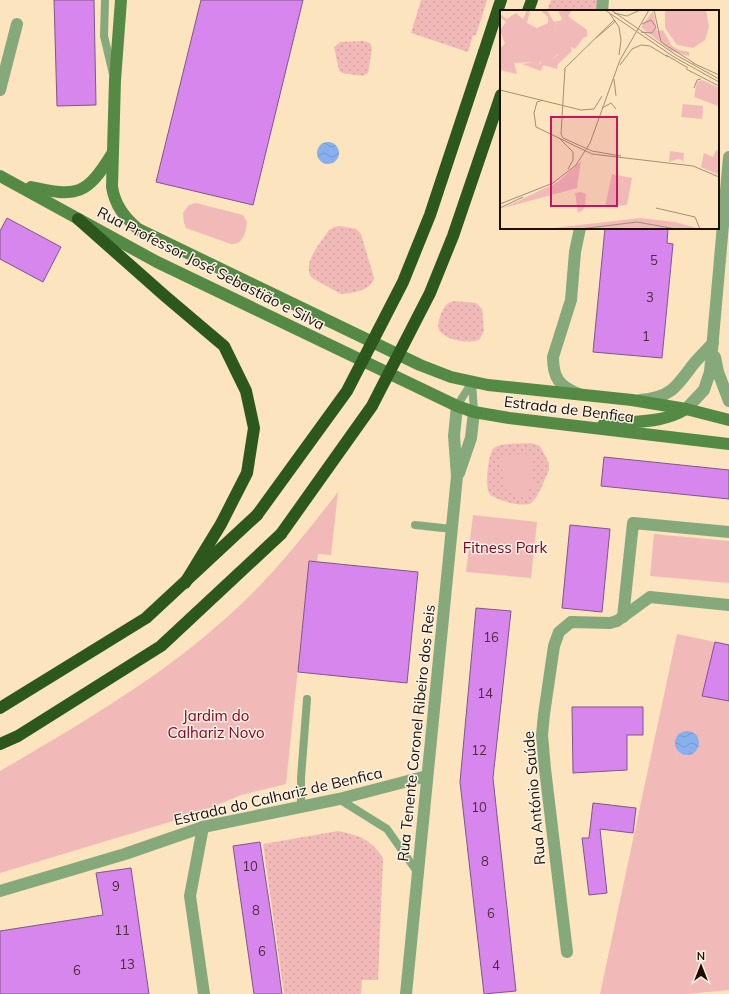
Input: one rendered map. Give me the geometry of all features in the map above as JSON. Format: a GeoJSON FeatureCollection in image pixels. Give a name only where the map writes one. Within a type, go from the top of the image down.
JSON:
{"type":"FeatureCollection","features":[{"type":"Feature","properties":{"kind":"highway"},"geometry":{"type":"LineString","coordinates":[[0,708],[146,618],[185,583],[257,515],[347,391],[403,282],[430,215],[501,0]]}},
{"type":"Feature","properties":{"kind":"highway"},"geometry":{"type":"LineString","coordinates":[[528,10],[532,0]]}},
{"type":"Feature","properties":{"kind":"highway"},"geometry":{"type":"LineString","coordinates":[[0,744],[18,736],[161,646],[281,534],[372,406],[430,294],[453,236],[500,98]]}},
{"type":"Feature","properties":{"kind":"highway"},"geometry":{"type":"LineString","coordinates":[[78,219],[224,346],[246,391],[254,428],[246,473],[221,524],[185,583]]}},
{"type":"Feature","properties":{"kind":"street","name":"Rua Professor José Sebastião e Silva"},"geometry":{"type":"LineString","coordinates":[[121,0],[115,80],[112,154],[114,198],[120,210],[138,229],[420,365]]}},
{"type":"Feature","properties":{"kind":"street"},"geometry":{"type":"LineString","coordinates":[[602,10],[603,0]]}},
{"type":"Feature","properties":{"kind":"street"},"geometry":{"type":"LineString","coordinates":[[0,90],[17,24]]}},
{"type":"Feature","properties":{"kind":"street"},"geometry":{"type":"LineString","coordinates":[[18,184],[57,192],[72,193],[84,189],[93,181],[112,154]]}},
{"type":"Feature","properties":{"kind":"street"},"geometry":{"type":"LineString","coordinates":[[592,427],[622,422],[660,420],[675,416],[686,410],[694,403],[704,390],[710,372],[725,256],[729,157]]}},
{"type":"Feature","properties":{"kind":"street","name":"Rua Professor José Sebastião e Silva"},"geometry":{"type":"LineString","coordinates":[[0,176],[18,184],[157,262],[411,385]]}},
{"type":"Feature","properties":{"kind":"street"},"geometry":{"type":"LineString","coordinates":[[580,229],[575,252],[571,300],[553,357],[553,366],[555,376],[561,384],[582,395]]}},
{"type":"Feature","properties":{"kind":"street"},"geometry":{"type":"LineString","coordinates":[[632,400],[663,396],[674,390],[692,365],[713,343]]}},
{"type":"Feature","properties":{"kind":"street"},"geometry":{"type":"LineString","coordinates":[[713,343],[718,372],[729,401]]}},
{"type":"Feature","properties":{"kind":"street","name":"Estrada de Benfica"},"geometry":{"type":"LineString","coordinates":[[420,365],[451,377],[472,382],[632,400],[729,420]]}},
{"type":"Feature","properties":{"kind":"street","name":"Estrada de Benfica"},"geometry":{"type":"LineString","coordinates":[[411,385],[474,412],[509,418],[729,444]]}},
{"type":"Feature","properties":{"kind":"street","name":"Rua Tenente Coronel Ribeiro dos Reis"},"geometry":{"type":"LineString","coordinates":[[406,994],[458,476],[454,436],[457,406]]}},
{"type":"Feature","properties":{"kind":"street","name":"Rua Tenente Coronel Ribeiro dos Reis"},"geometry":{"type":"LineString","coordinates":[[458,476],[471,438],[474,412]]}},
{"type":"Feature","properties":{"kind":"street"},"geometry":{"type":"LineString","coordinates":[[623,617],[633,523],[729,532]]}},
{"type":"Feature","properties":{"kind":"street","name":"Rua António Saúde"},"geometry":{"type":"LineString","coordinates":[[567,952],[544,769],[542,734],[554,646],[559,632],[571,622],[610,623],[623,617],[644,599],[650,597],[729,605]]}},
{"type":"Feature","properties":{"kind":"street","name":"Estrada do Calhariz de Benfica"},"geometry":{"type":"LineString","coordinates":[[0,891],[125,854],[203,827],[339,799],[427,776]]}},
{"type":"Feature","properties":{"kind":"street"},"geometry":{"type":"LineString","coordinates":[[203,827],[190,896],[204,994]]}},
{"type":"Feature","properties":{"kind":"lane"},"geometry":{"type":"LineString","coordinates":[[105,0],[104,36],[115,80]]}},
{"type":"Feature","properties":{"kind":"lane"},"geometry":{"type":"LineString","coordinates":[[457,406],[472,382]]}},
{"type":"Feature","properties":{"kind":"lane"},"geometry":{"type":"LineString","coordinates":[[472,382],[474,412]]}},
{"type":"Feature","properties":{"kind":"lane"},"geometry":{"type":"LineString","coordinates":[[415,525],[452,529]]}},
{"type":"Feature","properties":{"kind":"lane"},"geometry":{"type":"LineString","coordinates":[[301,807],[307,699]]}},
{"type":"Feature","properties":{"kind":"lane"},"geometry":{"type":"LineString","coordinates":[[339,799],[387,829],[418,873]]}},
{"type":"Feature","properties":{"kind":"green space"},"geometry":{"type":"Polygon","coordinates":[[[421,0],[487,0],[476,35],[473,35],[468,52],[411,33],[421,0]]]}},
{"type":"Feature","properties":{"kind":"green space"},"geometry":{"type":"Polygon","coordinates":[[[551,0],[599,0],[598,10],[547,10],[551,0]]]}},
{"type":"Feature","properties":{"kind":"green space"},"geometry":{"type":"Polygon","coordinates":[[[363,41],[370,43],[372,48],[368,73],[363,76],[342,73],[339,70],[334,47],[340,42],[363,41]]]}},
{"type":"Feature","properties":{"kind":"green space"},"geometry":{"type":"Polygon","coordinates":[[[196,203],[243,215],[247,222],[245,234],[241,240],[235,244],[231,244],[186,228],[183,213],[189,205],[196,203]]]}},
{"type":"Feature","properties":{"kind":"green space"},"geometry":{"type":"Polygon","coordinates":[[[341,226],[356,229],[361,234],[374,278],[365,289],[341,294],[312,278],[309,272],[309,266],[313,253],[329,230],[334,227],[341,226]]]}},
{"type":"Feature","properties":{"kind":"green space"},"geometry":{"type":"Polygon","coordinates":[[[454,301],[476,303],[482,309],[484,331],[480,339],[470,342],[452,339],[442,334],[439,330],[438,322],[443,309],[447,304],[454,301]]]}},
{"type":"Feature","properties":{"kind":"green space"},"geometry":{"type":"Polygon","coordinates":[[[531,443],[540,446],[549,463],[549,470],[534,500],[531,503],[522,505],[502,501],[492,496],[489,493],[487,477],[490,456],[494,448],[507,444],[531,443]]]}},
{"type":"Feature","properties":{"kind":"green space"},"geometry":{"type":"Polygon","coordinates":[[[527,454],[532,458],[531,480],[541,486],[539,490],[529,487],[527,496],[520,498],[506,490],[501,462],[506,455],[527,454]]]}},
{"type":"Feature","properties":{"kind":"green space","name":"Jardim do Calhariz Novo"},"geometry":{"type":"Polygon","coordinates":[[[338,492],[331,555],[318,554],[317,562],[309,561],[286,784],[241,795],[196,814],[0,873],[0,771],[93,716],[153,676],[210,632],[251,595],[277,567],[338,492]]]}},
{"type":"Feature","properties":{"kind":"green space","name":"Fitness Park"},"geometry":{"type":"Polygon","coordinates":[[[473,515],[537,522],[531,578],[466,572],[473,515]]]}},
{"type":"Feature","properties":{"kind":"green space"},"geometry":{"type":"Polygon","coordinates":[[[654,534],[729,541],[729,583],[650,576],[654,534]]]}},
{"type":"Feature","properties":{"kind":"green space"},"geometry":{"type":"Polygon","coordinates":[[[677,634],[729,645],[729,990],[687,994],[600,994],[677,634]]]}},
{"type":"Feature","properties":{"kind":"green space"},"geometry":{"type":"Polygon","coordinates":[[[338,831],[358,836],[369,842],[383,858],[378,980],[362,980],[361,994],[284,994],[263,844],[338,831]]]}},
{"type":"Feature","properties":{"kind":"water"},"geometry":{"type":"Polygon","coordinates":[[[324,142],[332,142],[339,149],[339,157],[332,164],[324,164],[317,157],[317,149],[324,142]]]}},
{"type":"Feature","properties":{"kind":"water"},"geometry":{"type":"Polygon","coordinates":[[[687,731],[696,734],[699,743],[696,752],[687,755],[678,752],[675,743],[678,734],[687,731]]]}},
{"type":"Feature","properties":{"kind":"building"},"geometry":{"type":"Polygon","coordinates":[[[54,0],[94,0],[96,105],[57,106],[54,0]]]}},
{"type":"Feature","properties":{"kind":"building"},"geometry":{"type":"Polygon","coordinates":[[[201,0],[303,0],[253,205],[156,182],[201,0]]]}},
{"type":"Feature","properties":{"kind":"building"},"geometry":{"type":"Polygon","coordinates":[[[7,218],[61,247],[43,282],[0,259],[0,231],[7,218]]]}},
{"type":"Feature","properties":{"kind":"building"},"geometry":{"type":"Polygon","coordinates":[[[605,229],[668,229],[667,243],[673,244],[662,358],[593,352],[605,229]]]}},
{"type":"Feature","properties":{"kind":"building"},"geometry":{"type":"Polygon","coordinates":[[[604,457],[729,470],[729,499],[601,486],[604,457]]]}},
{"type":"Feature","properties":{"kind":"building"},"geometry":{"type":"Polygon","coordinates":[[[570,525],[610,529],[602,612],[562,608],[570,525]]]}},
{"type":"Feature","properties":{"kind":"building"},"geometry":{"type":"Polygon","coordinates":[[[309,561],[418,572],[407,683],[298,672],[309,561]]]}},
{"type":"Feature","properties":{"kind":"building"},"geometry":{"type":"Polygon","coordinates":[[[476,608],[511,611],[493,778],[516,991],[484,994],[460,782],[476,608]]]}},
{"type":"Feature","properties":{"kind":"building"},"geometry":{"type":"Polygon","coordinates":[[[715,642],[729,645],[729,701],[702,696],[715,642]]]}},
{"type":"Feature","properties":{"kind":"building"},"geometry":{"type":"Polygon","coordinates":[[[572,707],[643,707],[643,735],[627,735],[627,770],[573,773],[572,707]]]}},
{"type":"Feature","properties":{"kind":"building"},"geometry":{"type":"Polygon","coordinates":[[[593,803],[636,808],[633,833],[600,829],[607,893],[589,895],[582,838],[589,838],[593,803]]]}},
{"type":"Feature","properties":{"kind":"building"},"geometry":{"type":"Polygon","coordinates":[[[260,842],[282,994],[254,994],[233,846],[260,842]]]}},
{"type":"Feature","properties":{"kind":"building"},"geometry":{"type":"Polygon","coordinates":[[[131,868],[149,994],[0,994],[0,931],[103,915],[96,873],[131,868]]]}}]}
